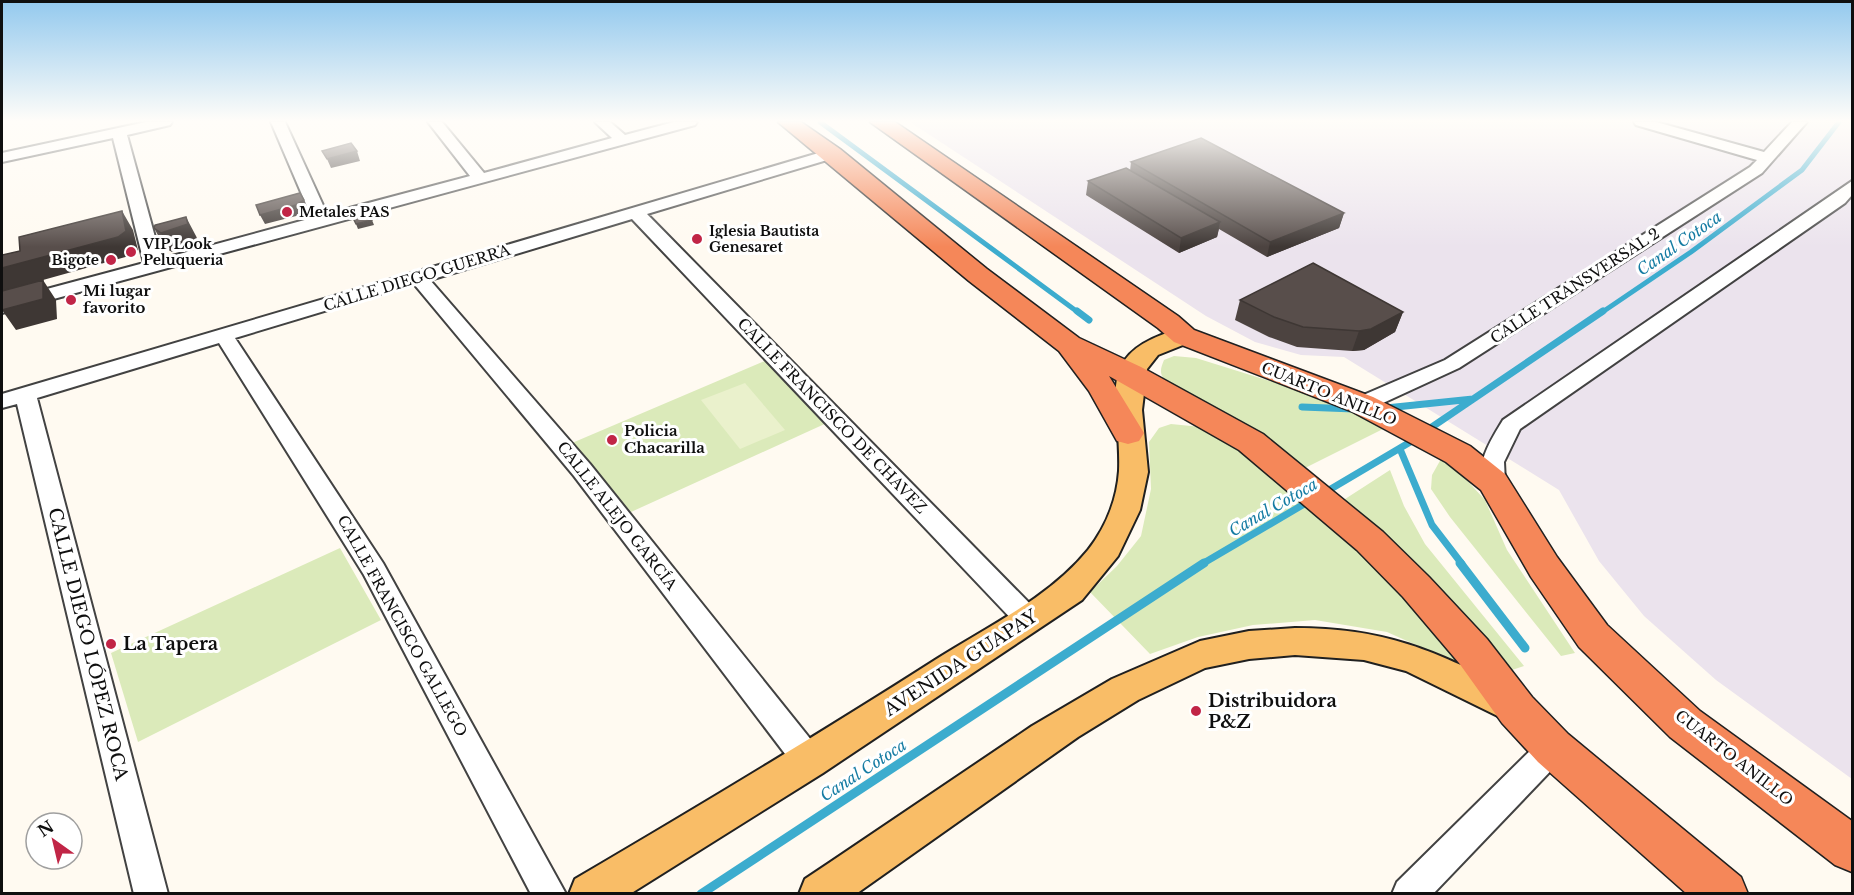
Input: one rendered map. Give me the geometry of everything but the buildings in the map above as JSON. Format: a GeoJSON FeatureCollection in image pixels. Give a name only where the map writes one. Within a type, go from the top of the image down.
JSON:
{"type":"FeatureCollection","features":[{"type":"Feature","properties":{"kind":"highway"},"geometry":{"type":"LineString","coordinates":[[844,164],[978,275],[1070,344],[1130,374],[1251,442],[1333,509],[1416,586],[1473,651],[1517,710],[1553,748],[1724,894]]}},
{"type":"Feature","properties":{"kind":"highway","name":"CUARTO ANILLO"},"geometry":{"type":"LineString","coordinates":[[940,164],[1184,336],[1362,404],[1397,420],[1458,454],[1493,482],[1544,567],[1593,636],[1685,723],[1852,848]]}},
{"type":"Feature","properties":{"kind":"highway"},"geometry":{"type":"LineString","coordinates":[[1070,344],[1103,388],[1128,434]]}},
{"type":"Feature","properties":{"kind":"main road"},"geometry":{"type":"LineString","coordinates":[[1130,374],[1140,357],[1162,343],[1184,336]]}},
{"type":"Feature","properties":{"kind":"main road","name":"AVENIDA GUAPAY"},"geometry":{"type":"LineString","coordinates":[[590,894],[808,761],[1029,620],[1070,591],[1099,561],[1118,531],[1129,497],[1134,466],[1128,434],[1130,374]]}},
{"type":"Feature","properties":{"kind":"main road"},"geometry":{"type":"LineString","coordinates":[[820,894],[1083,714],[1150,677],[1203,654],[1254,644],[1305,642],[1345,644],[1387,651],[1430,666],[1517,710]]}},
{"type":"Feature","properties":{"kind":"street"},"geometry":{"type":"LineString","coordinates":[[127,164],[154,266]]}},
{"type":"Feature","properties":{"kind":"street"},"geometry":{"type":"LineString","coordinates":[[297,164],[321,219]]}},
{"type":"Feature","properties":{"kind":"street"},"geometry":{"type":"LineString","coordinates":[[468,164],[479,177]]}},
{"type":"Feature","properties":{"kind":"street"},"geometry":{"type":"LineString","coordinates":[[2,307],[530,164]]}},
{"type":"Feature","properties":{"kind":"street","name":"CALLE DIEGO GUERRA"},"geometry":{"type":"LineString","coordinates":[[13,398],[799,164]]}},
{"type":"Feature","properties":{"kind":"street","name":"CALLE TRANSVERSAL 2"},"geometry":{"type":"LineString","coordinates":[[1362,404],[1452,364],[1756,170],[1762,164]]}},
{"type":"Feature","properties":{"kind":"street"},"geometry":{"type":"LineString","coordinates":[[1493,482],[1492,462],[1510,425],[1848,196]]}},
{"type":"Feature","properties":{"kind":"street","name":"CALLE FRANCISCO DE CHAVEZ"},"geometry":{"type":"LineString","coordinates":[[635,212],[1029,620]]}},
{"type":"Feature","properties":{"kind":"street","name":"CALLE ALEJO GARCÍA"},"geometry":{"type":"LineString","coordinates":[[418,277],[582,470],[808,761]]}},
{"type":"Feature","properties":{"kind":"street","name":"CALLE FRANCISCO GALLEGO"},"geometry":{"type":"LineString","coordinates":[[224,336],[369,561],[549,894]]}},
{"type":"Feature","properties":{"kind":"street","name":"CALLE DIEGO LÓPEZ ROCA"},"geometry":{"type":"LineString","coordinates":[[13,398],[151,894]]}},
{"type":"Feature","properties":{"kind":"street"},"geometry":{"type":"LineString","coordinates":[[1408,894],[1553,748]]}},
{"type":"Feature","properties":{"kind":"shaded area"},"geometry":{"type":"Polygon","coordinates":[[[974,164],[1852,164],[1852,779],[1716,680],[1644,616],[1599,561],[1559,490],[1344,357],[1301,355],[1255,342],[1206,316],[974,164]]]}},
{"type":"Feature","properties":{"kind":"green space"},"geometry":{"type":"Polygon","coordinates":[[[1174,356],[1196,358],[1315,395],[1385,428],[1305,468],[1255,433],[1164,379],[1161,370],[1164,360],[1174,356]]]}},
{"type":"Feature","properties":{"kind":"green space"},"geometry":{"type":"Polygon","coordinates":[[[767,360],[829,422],[631,512],[572,443],[767,360]]]}},
{"type":"Feature","properties":{"kind":"green space"},"geometry":{"type":"Polygon","coordinates":[[[745,383],[785,430],[740,449],[701,400],[745,383]]]}},
{"type":"Feature","properties":{"kind":"green space"},"geometry":{"type":"Polygon","coordinates":[[[1171,424],[1201,427],[1221,434],[1380,569],[1461,665],[1387,632],[1315,620],[1253,625],[1198,637],[1150,654],[1090,592],[1117,566],[1141,536],[1151,489],[1149,442],[1159,428],[1171,424]]]}},
{"type":"Feature","properties":{"kind":"green space"},"geometry":{"type":"Polygon","coordinates":[[[1441,459],[1463,476],[1485,500],[1507,550],[1575,653],[1561,656],[1450,517],[1431,489],[1432,475],[1441,459]]]}},
{"type":"Feature","properties":{"kind":"green space"},"geometry":{"type":"Polygon","coordinates":[[[1390,470],[1404,506],[1425,544],[1524,666],[1509,671],[1450,599],[1342,501],[1390,470]]]}},
{"type":"Feature","properties":{"kind":"green space"},"geometry":{"type":"Polygon","coordinates":[[[340,548],[381,620],[138,742],[111,653],[340,548]]]}},
{"type":"Feature","properties":{"kind":"waterway"},"geometry":{"type":"LineString","coordinates":[[877,164],[1079,313]]}},
{"type":"Feature","properties":{"kind":"waterway","name":"Canal Cotoca"},"geometry":{"type":"LineString","coordinates":[[1601,313],[1691,252],[1802,170],[1807,164]]}},
{"type":"Feature","properties":{"kind":"waterway"},"geometry":{"type":"LineString","coordinates":[[1077,311],[1089,320]]}},
{"type":"Feature","properties":{"kind":"waterway","name":"Canal Cotoca"},"geometry":{"type":"LineString","coordinates":[[1426,431],[1603,311]]}},
{"type":"Feature","properties":{"kind":"waterway"},"geometry":{"type":"LineString","coordinates":[[1386,408],[1473,399]]}},
{"type":"Feature","properties":{"kind":"waterway"},"geometry":{"type":"LineString","coordinates":[[1302,407],[1354,409]]}},
{"type":"Feature","properties":{"kind":"waterway","name":"Canal Cotoca"},"geometry":{"type":"LineString","coordinates":[[1324,493],[1417,438]]}},
{"type":"Feature","properties":{"kind":"waterway"},"geometry":{"type":"LineString","coordinates":[[1400,449],[1432,525],[1462,564]]}},
{"type":"Feature","properties":{"kind":"waterway","name":"Canal Cotoca"},"geometry":{"type":"LineString","coordinates":[[1202,564],[1311,500]]}},
{"type":"Feature","properties":{"kind":"waterway","name":"Canal Cotoca"},"geometry":{"type":"LineString","coordinates":[[701,894],[1204,563]]}},
{"type":"Feature","properties":{"kind":"waterway"},"geometry":{"type":"LineString","coordinates":[[1460,563],[1525,648]]}},
{"type":"Feature","properties":{"kind":"place","name":"Metales PAS"},"geometry":{"type":"Point","coordinates":[287,212]}},
{"type":"Feature","properties":{"kind":"place","name":"Iglesia Bautista Genesaret"},"geometry":{"type":"Point","coordinates":[697,239]}},
{"type":"Feature","properties":{"kind":"place","name":"VIP Look Peluqueria"},"geometry":{"type":"Point","coordinates":[131,252]}},
{"type":"Feature","properties":{"kind":"place","name":"Bigote"},"geometry":{"type":"Point","coordinates":[111,260]}},
{"type":"Feature","properties":{"kind":"place","name":"Mi lugar favorito"},"geometry":{"type":"Point","coordinates":[71,300]}},
{"type":"Feature","properties":{"kind":"place","name":"Policia Chacarilla"},"geometry":{"type":"Point","coordinates":[612,440]}},
{"type":"Feature","properties":{"kind":"place","name":"La Tapera"},"geometry":{"type":"Point","coordinates":[111,644]}},
{"type":"Feature","properties":{"kind":"place","name":"Distribuidora P&Z"},"geometry":{"type":"Point","coordinates":[1196,711]}}]}
